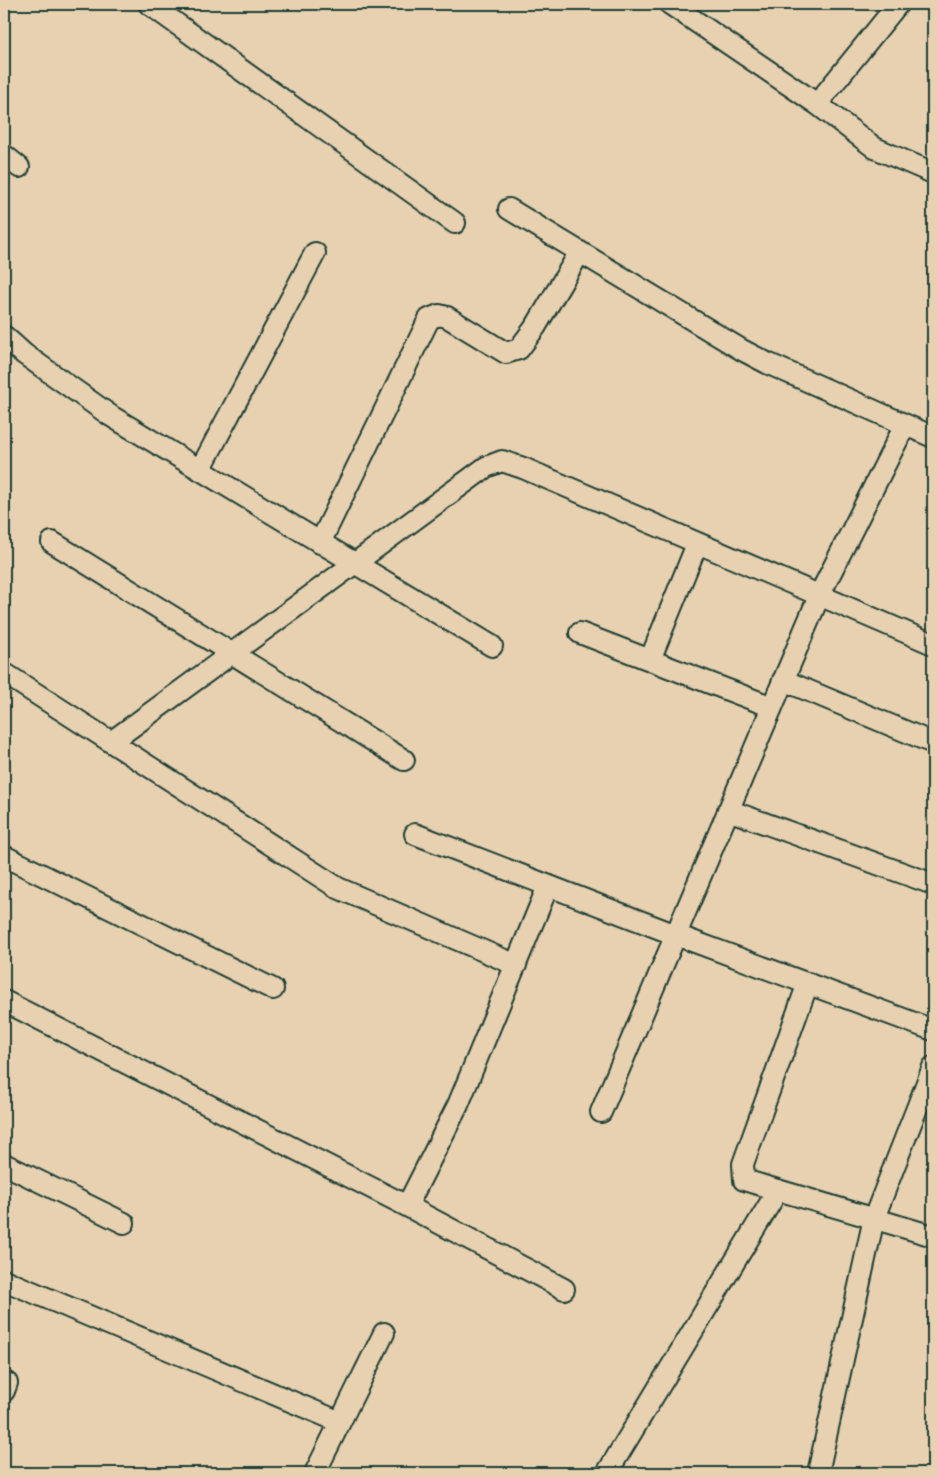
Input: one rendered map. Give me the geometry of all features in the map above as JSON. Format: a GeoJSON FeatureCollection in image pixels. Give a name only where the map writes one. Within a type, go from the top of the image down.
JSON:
{"type":"FeatureCollection","features":[{"type":"Feature","properties":{"kind":"street"},"geometry":{"type":"LineString","coordinates":[[149,4],[455,223]]}},
{"type":"Feature","properties":{"kind":"street"},"geometry":{"type":"LineString","coordinates":[[670,4],[817,104],[876,148],[933,173]]}},
{"type":"Feature","properties":{"kind":"street"},"geometry":{"type":"LineString","coordinates":[[817,104],[898,4]]}},
{"type":"Feature","properties":{"kind":"street"},"geometry":{"type":"LineString","coordinates":[[509,209],[742,350],[933,437]]}},
{"type":"Feature","properties":{"kind":"street"},"geometry":{"type":"LineString","coordinates":[[320,543],[429,319],[440,315],[447,317],[506,353],[513,352],[519,349],[536,326],[580,252]]}},
{"type":"Feature","properties":{"kind":"street"},"geometry":{"type":"LineString","coordinates":[[200,470],[315,253]]}},
{"type":"Feature","properties":{"kind":"street"},"geometry":{"type":"LineString","coordinates":[[4,336],[24,354],[111,416],[492,646]]}},
{"type":"Feature","properties":{"kind":"street"},"geometry":{"type":"LineString","coordinates":[[601,1112],[819,596],[906,426]]}},
{"type":"Feature","properties":{"kind":"street"},"geometry":{"type":"LineString","coordinates":[[110,742],[486,467],[502,461],[523,468],[933,644]]}},
{"type":"Feature","properties":{"kind":"street"},"geometry":{"type":"LineString","coordinates":[[52,542],[404,760]]}},
{"type":"Feature","properties":{"kind":"street"},"geometry":{"type":"LineString","coordinates":[[650,660],[697,544]]}},
{"type":"Feature","properties":{"kind":"street"},"geometry":{"type":"LineString","coordinates":[[580,632],[772,707]]}},
{"type":"Feature","properties":{"kind":"street"},"geometry":{"type":"LineString","coordinates":[[4,673],[338,888],[516,965]]}},
{"type":"Feature","properties":{"kind":"street"},"geometry":{"type":"LineString","coordinates":[[783,680],[933,742]]}},
{"type":"Feature","properties":{"kind":"street"},"geometry":{"type":"LineString","coordinates":[[728,810],[933,884]]}},
{"type":"Feature","properties":{"kind":"street"},"geometry":{"type":"LineString","coordinates":[[415,834],[676,935],[933,1030]]}},
{"type":"Feature","properties":{"kind":"street"},"geometry":{"type":"LineString","coordinates":[[4,856],[273,989]]}},
{"type":"Feature","properties":{"kind":"street"},"geometry":{"type":"LineString","coordinates":[[406,1206],[458,1105],[548,886]]}},
{"type":"Feature","properties":{"kind":"street"},"geometry":{"type":"LineString","coordinates":[[808,983],[744,1164],[744,1180],[933,1236]]}},
{"type":"Feature","properties":{"kind":"street"},"geometry":{"type":"LineString","coordinates":[[4,1001],[406,1206],[564,1289]]}},
{"type":"Feature","properties":{"kind":"street"},"geometry":{"type":"LineString","coordinates":[[818,1473],[874,1218],[933,1067]]}},
{"type":"Feature","properties":{"kind":"street"},"geometry":{"type":"LineString","coordinates":[[4,1164],[124,1224]]}},
{"type":"Feature","properties":{"kind":"street"},"geometry":{"type":"LineString","coordinates":[[607,1473],[778,1190]]}},
{"type":"Feature","properties":{"kind":"street"},"geometry":{"type":"LineString","coordinates":[[4,1280],[340,1422]]}},
{"type":"Feature","properties":{"kind":"street"},"geometry":{"type":"LineString","coordinates":[[315,1473],[384,1333]]}}]}
